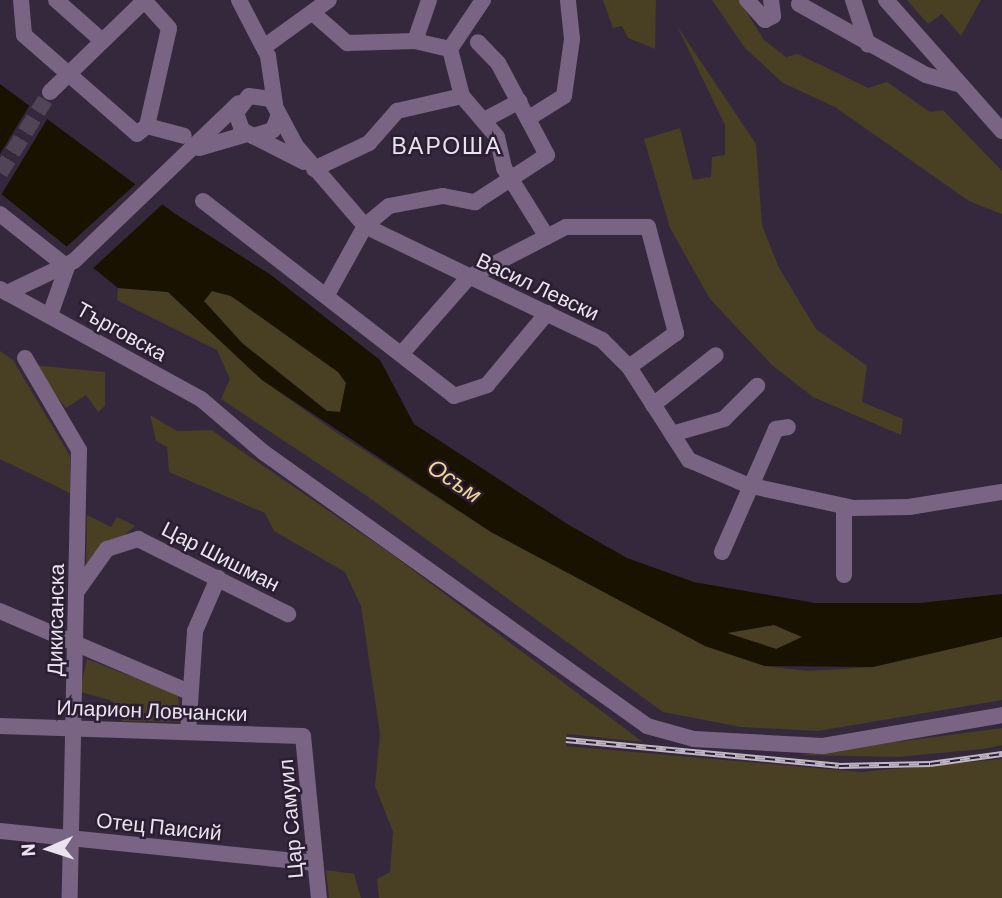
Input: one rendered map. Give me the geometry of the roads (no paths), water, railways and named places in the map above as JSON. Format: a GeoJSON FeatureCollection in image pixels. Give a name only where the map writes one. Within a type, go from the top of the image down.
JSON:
{"type":"FeatureCollection","features":[{"type":"Feature","properties":{"kind":"street"},"geometry":{"type":"LineString","coordinates":[[49,0],[23,2],[24,35],[64,72],[137,134],[147,126],[169,28],[145,0],[99,38],[64,72],[50,92]]}},
{"type":"Feature","properties":{"kind":"street"},"geometry":{"type":"LineString","coordinates":[[56,0],[99,38]]}},
{"type":"Feature","properties":{"kind":"street"},"geometry":{"type":"LineString","coordinates":[[197,149],[273,130],[277,111],[264,47],[239,0]]}},
{"type":"Feature","properties":{"kind":"street"},"geometry":{"type":"LineString","coordinates":[[264,47],[315,15],[329,0]]}},
{"type":"Feature","properties":{"kind":"street"},"geometry":{"type":"LineString","coordinates":[[415,41],[429,0]]}},
{"type":"Feature","properties":{"kind":"street"},"geometry":{"type":"LineString","coordinates":[[483,0],[450,49],[462,96],[486,119],[511,177],[547,237]]}},
{"type":"Feature","properties":{"kind":"street"},"geometry":{"type":"LineString","coordinates":[[528,118],[564,96],[572,39],[568,0]]}},
{"type":"Feature","properties":{"kind":"street"},"geometry":{"type":"LineString","coordinates":[[747,0],[765,20],[773,16],[771,0]]}},
{"type":"Feature","properties":{"kind":"street"},"geometry":{"type":"LineString","coordinates":[[853,0],[868,45]]}},
{"type":"Feature","properties":{"kind":"street"},"geometry":{"type":"LineString","coordinates":[[886,0],[1002,131]]}},
{"type":"Feature","properties":{"kind":"street"},"geometry":{"type":"LineString","coordinates":[[799,4],[868,45],[926,75],[961,85]]}},
{"type":"Feature","properties":{"kind":"street"},"geometry":{"type":"LineString","coordinates":[[315,15],[347,43],[415,41],[450,49]]}},
{"type":"Feature","properties":{"kind":"street"},"geometry":{"type":"LineString","coordinates":[[328,293],[365,226],[400,200],[443,196],[475,202],[547,155],[520,101],[478,41]]}},
{"type":"Feature","properties":{"kind":"street"},"geometry":{"type":"LineString","coordinates":[[264,47],[261,74],[236,119],[250,135],[314,169]]}},
{"type":"Feature","properties":{"kind":"street"},"geometry":{"type":"LineString","coordinates":[[30,305],[31,293],[56,279],[197,149],[245,99],[265,96],[314,169]]}},
{"type":"Feature","properties":{"kind":"street"},"geometry":{"type":"LineString","coordinates":[[314,169],[369,143],[397,111],[462,96]]}},
{"type":"Feature","properties":{"kind":"street"},"geometry":{"type":"LineString","coordinates":[[486,119],[520,101]]}},
{"type":"Feature","properties":{"kind":"street"},"geometry":{"type":"LineString","coordinates":[[147,126],[184,136]]}},
{"type":"Feature","properties":{"kind":"street","name":"Васил Левски"},"geometry":{"type":"LineString","coordinates":[[314,169],[365,226],[602,340],[629,367],[689,460],[747,485],[844,507],[909,508],[1002,492]]}},
{"type":"Feature","properties":{"kind":"street"},"geometry":{"type":"LineString","coordinates":[[203,201],[328,293],[454,396],[487,384],[547,313]]}},
{"type":"Feature","properties":{"kind":"street"},"geometry":{"type":"LineString","coordinates":[[0,214],[71,264]]}},
{"type":"Feature","properties":{"kind":"street"},"geometry":{"type":"LineString","coordinates":[[403,352],[470,277],[547,237],[566,228],[648,227],[676,334],[629,367]]}},
{"type":"Feature","properties":{"kind":"street"},"geometry":{"type":"LineString","coordinates":[[4,291],[56,279]]}},
{"type":"Feature","properties":{"kind":"street"},"geometry":{"type":"LineString","coordinates":[[50,315],[56,279]]}},
{"type":"Feature","properties":{"kind":"street","name":"Търговска"},"geometry":{"type":"LineString","coordinates":[[4,291],[201,399],[218,416],[628,712],[668,734],[822,746],[1002,715]]}},
{"type":"Feature","properties":{"kind":"street"},"geometry":{"type":"LineString","coordinates":[[653,404],[716,355]]}},
{"type":"Feature","properties":{"kind":"street","name":"Дикисанска"},"geometry":{"type":"LineString","coordinates":[[25,358],[79,450],[70,898]]}},
{"type":"Feature","properties":{"kind":"street"},"geometry":{"type":"LineString","coordinates":[[672,434],[724,419],[757,386]]}},
{"type":"Feature","properties":{"kind":"street"},"geometry":{"type":"LineString","coordinates":[[722,552],[747,485],[776,429],[788,427]]}},
{"type":"Feature","properties":{"kind":"street"},"geometry":{"type":"LineString","coordinates":[[844,507],[844,575]]}},
{"type":"Feature","properties":{"kind":"street","name":"Цар Шишман"},"geometry":{"type":"LineString","coordinates":[[76,593],[101,554],[129,539],[146,541],[288,614]]}},
{"type":"Feature","properties":{"kind":"street"},"geometry":{"type":"LineString","coordinates":[[188,732],[195,631],[218,578]]}},
{"type":"Feature","properties":{"kind":"street"},"geometry":{"type":"LineString","coordinates":[[0,611],[189,692]]}},
{"type":"Feature","properties":{"kind":"street","name":"Иларион Ловчански"},"geometry":{"type":"LineString","coordinates":[[0,726],[303,736]]}},
{"type":"Feature","properties":{"kind":"street","name":"Цар Самуил"},"geometry":{"type":"LineString","coordinates":[[303,736],[319,898]]}},
{"type":"Feature","properties":{"kind":"street","name":"Отец Паисий"},"geometry":{"type":"LineString","coordinates":[[0,831],[315,863]]}},
{"type":"Feature","properties":{"kind":"water","name":"Осъм"},"geometry":{"type":"Polygon","coordinates":[[[0,84],[174,213],[271,275],[380,360],[414,424],[569,525],[627,558],[694,582],[815,603],[920,603],[1002,594],[1002,637],[873,667],[765,666],[705,646],[491,532],[262,380],[168,292],[118,288],[0,193],[0,84]],[[212,291],[204,301],[242,343],[327,411],[340,412],[346,383],[338,372],[231,296],[212,291]],[[774,625],[727,633],[776,649],[802,637],[774,625]]]}},
{"type":"Feature","properties":{"kind":"tunnel"},"geometry":{"type":"LineString","coordinates":[[0,173],[45,100]]}},
{"type":"Feature","properties":{"kind":"railway"},"geometry":{"type":"LineString","coordinates":[[566,740],[839,766],[930,764],[1002,754]]}},
{"type":"Feature","properties":{"kind":"district","name":"ВАРОША"},"geometry":{"type":"Point","coordinates":[447,145]}}]}
